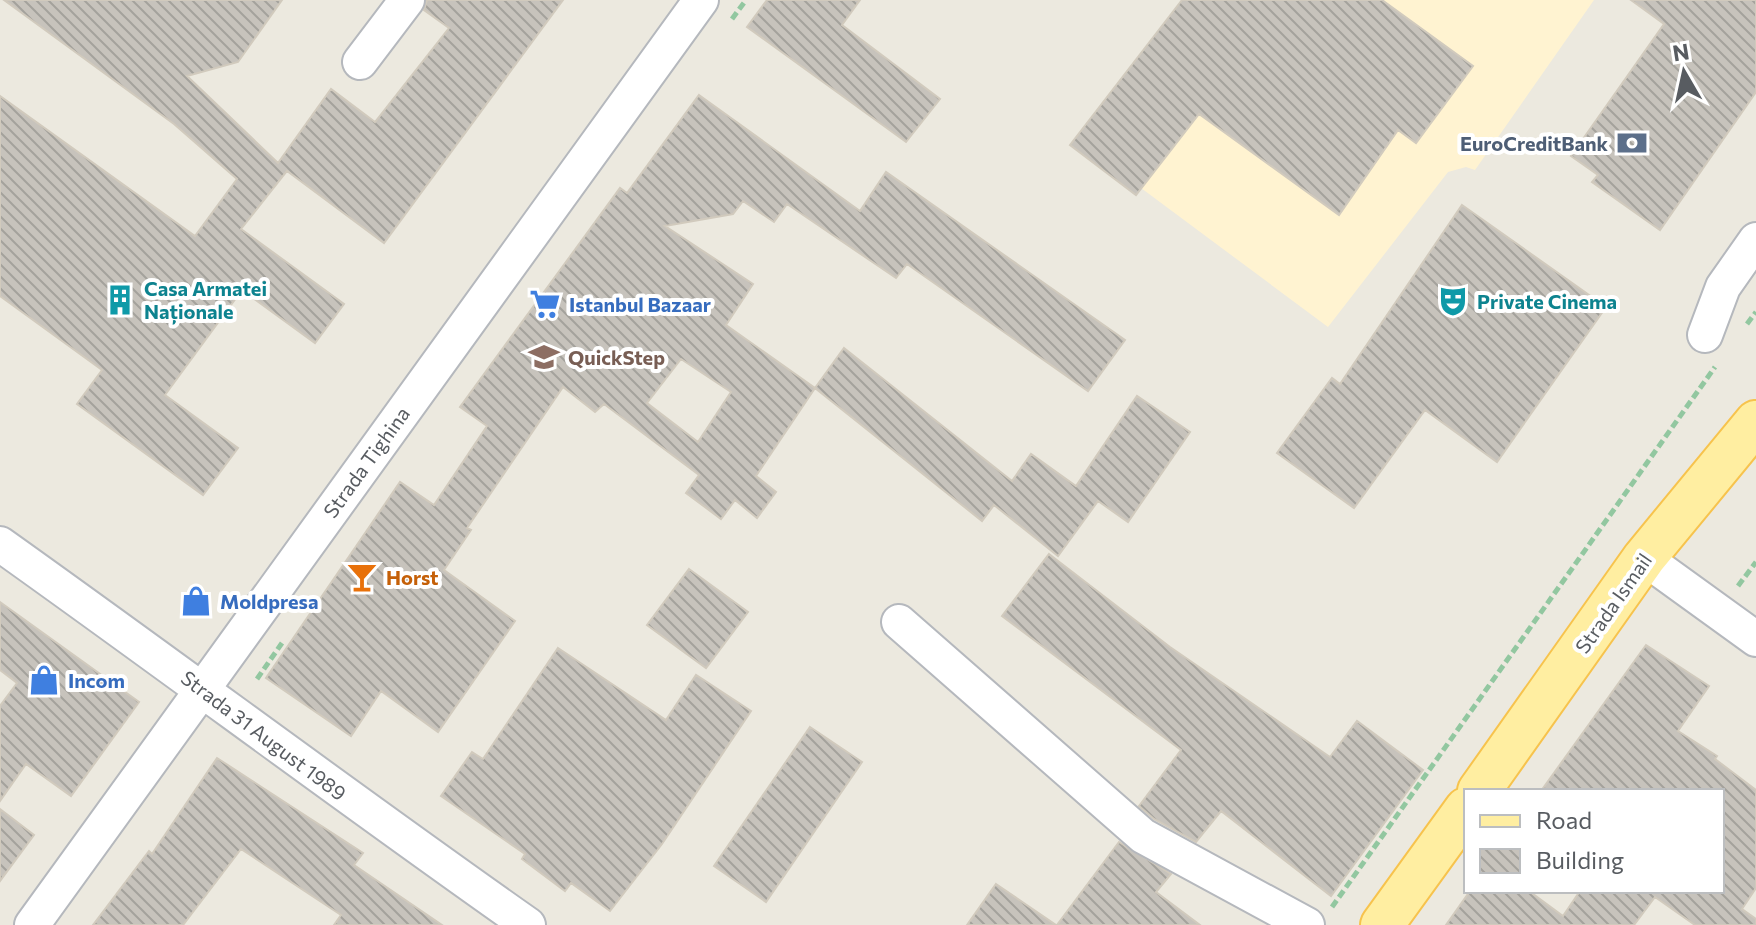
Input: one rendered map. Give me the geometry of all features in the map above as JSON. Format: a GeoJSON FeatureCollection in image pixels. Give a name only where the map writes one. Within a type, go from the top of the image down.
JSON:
{"type":"FeatureCollection","features":[{"type":"Feature","properties":{"kind":"main road","name":"Strada Ismail"},"geometry":{"type":"LineString","coordinates":[[1480,789],[1644,558],[1756,422]]}},
{"type":"Feature","properties":{"kind":"main road"},"geometry":{"type":"LineString","coordinates":[[1382,925],[1464,812]]}},
{"type":"Feature","properties":{"kind":"street"},"geometry":{"type":"LineString","coordinates":[[360,62],[407,0]]}},
{"type":"Feature","properties":{"kind":"street","name":"Strada Tighina"},"geometry":{"type":"LineString","coordinates":[[32,925],[694,2]]}},
{"type":"Feature","properties":{"kind":"street"},"geometry":{"type":"LineString","coordinates":[[1712,349],[1723,287],[1756,240]]}},
{"type":"Feature","properties":{"kind":"street","name":"Strada 31 August 1989"},"geometry":{"type":"LineString","coordinates":[[0,544],[329,785],[528,925]]}},
{"type":"Feature","properties":{"kind":"street"},"geometry":{"type":"LineString","coordinates":[[1644,558],[1756,639]]}},
{"type":"Feature","properties":{"kind":"street"},"geometry":{"type":"LineString","coordinates":[[899,622],[1143,836],[1318,919]]}},
{"type":"Feature","properties":{"kind":"path"},"geometry":{"type":"LineString","coordinates":[[1743,329],[1756,312]]}},
{"type":"Feature","properties":{"kind":"path"},"geometry":{"type":"LineString","coordinates":[[1318,919],[1712,349]]}},
{"type":"Feature","properties":{"kind":"shaded area"},"geometry":{"type":"Polygon","coordinates":[[[1289,0],[1594,0],[1475,170],[1466,167],[1448,172],[1328,327],[1141,188],[1289,0]]]}},
{"type":"Feature","properties":{"kind":"building"},"geometry":{"type":"Polygon","coordinates":[[[4,0],[282,0],[238,62],[187,76],[278,163],[331,89],[375,122],[449,28],[424,10],[427,0],[563,0],[384,243],[287,171],[241,229],[344,304],[315,343],[242,290],[165,395],[238,448],[203,495],[77,404],[102,370],[0,296],[0,96],[195,236],[237,179],[174,124],[4,0]]]}},
{"type":"Feature","properties":{"kind":"building"},"geometry":{"type":"Polygon","coordinates":[[[767,0],[860,0],[842,25],[940,99],[906,142],[747,27],[767,0]]]}},
{"type":"Feature","properties":{"kind":"building"},"geometry":{"type":"Polygon","coordinates":[[[1182,0],[1382,0],[1473,66],[1416,143],[1398,130],[1339,215],[1199,114],[1136,195],[1070,145],[1182,0]]]}},
{"type":"Feature","properties":{"kind":"building"},"geometry":{"type":"Polygon","coordinates":[[[1631,0],[1756,0],[1756,92],[1660,230],[1592,182],[1598,175],[1571,156],[1664,24],[1631,0]]]}},
{"type":"Feature","properties":{"kind":"building"},"geometry":{"type":"Polygon","coordinates":[[[699,95],[860,211],[886,172],[1125,340],[1088,391],[907,264],[896,278],[787,204],[774,222],[743,201],[733,214],[665,226],[753,284],[726,325],[815,388],[756,476],[776,492],[757,518],[735,500],[721,519],[686,493],[699,475],[604,404],[595,412],[563,387],[467,528],[471,530],[444,570],[515,621],[438,732],[381,691],[351,736],[266,678],[400,482],[434,505],[487,426],[460,407],[620,188],[627,193],[699,95]],[[681,359],[647,403],[698,442],[731,392],[681,359]]]}},
{"type":"Feature","properties":{"kind":"building"},"geometry":{"type":"Polygon","coordinates":[[[1462,205],[1606,307],[1497,462],[1425,410],[1354,508],[1277,453],[1332,378],[1340,384],[1462,205]]]}},
{"type":"Feature","properties":{"kind":"building"},"geometry":{"type":"Polygon","coordinates":[[[844,348],[1012,481],[1031,454],[1076,486],[1137,396],[1190,432],[1128,522],[1098,501],[1058,556],[994,505],[982,521],[815,388],[844,348]]]}},
{"type":"Feature","properties":{"kind":"building"},"geometry":{"type":"Polygon","coordinates":[[[1049,554],[1170,647],[1330,757],[1357,721],[1423,770],[1331,896],[1221,811],[1196,842],[1154,819],[1139,806],[1181,750],[1002,616],[1049,554]]]}},
{"type":"Feature","properties":{"kind":"building"},"geometry":{"type":"Polygon","coordinates":[[[689,569],[748,612],[706,668],[647,625],[689,569]]]}},
{"type":"Feature","properties":{"kind":"building"},"geometry":{"type":"Polygon","coordinates":[[[0,602],[139,702],[71,796],[26,764],[0,801],[0,706],[17,683],[0,670],[0,602]]]}},
{"type":"Feature","properties":{"kind":"building"},"geometry":{"type":"Polygon","coordinates":[[[1646,645],[1709,686],[1678,731],[1717,756],[1715,759],[1756,790],[1756,888],[1742,909],[1756,919],[1756,925],[1695,925],[1655,897],[1634,925],[1446,925],[1469,893],[1532,893],[1563,916],[1579,893],[1724,893],[1724,789],[1542,789],[1646,645]]]}},
{"type":"Feature","properties":{"kind":"building"},"geometry":{"type":"Polygon","coordinates":[[[558,648],[666,720],[696,675],[751,711],[662,844],[610,911],[571,883],[565,891],[522,859],[525,854],[441,796],[472,752],[483,759],[558,648]]]}},
{"type":"Feature","properties":{"kind":"building"},"geometry":{"type":"Polygon","coordinates":[[[810,727],[862,762],[766,902],[714,866],[810,727]]]}},
{"type":"Feature","properties":{"kind":"building"},"geometry":{"type":"Polygon","coordinates":[[[217,758],[363,853],[354,865],[442,925],[334,925],[341,915],[241,849],[183,925],[93,925],[149,851],[152,854],[217,758]]]}},
{"type":"Feature","properties":{"kind":"building"},"geometry":{"type":"Polygon","coordinates":[[[0,809],[34,835],[0,881],[0,809]]]}},
{"type":"Feature","properties":{"kind":"building"},"geometry":{"type":"Polygon","coordinates":[[[1119,842],[1171,874],[1156,892],[1200,925],[1057,925],[1119,842]]]}},
{"type":"Feature","properties":{"kind":"building"},"geometry":{"type":"Polygon","coordinates":[[[996,884],[1056,925],[967,925],[996,884]]]}},
{"type":"Feature","properties":{"kind":"place","name":"EuroCreditBank"},"geometry":{"type":"Point","coordinates":[1632,143]}},
{"type":"Feature","properties":{"kind":"place","name":"Casa Armatei Naționale"},"geometry":{"type":"Point","coordinates":[120,300]}},
{"type":"Feature","properties":{"kind":"place","name":"Private Cinema"},"geometry":{"type":"Point","coordinates":[1453,301]}},
{"type":"Feature","properties":{"kind":"place","name":"Istanbul Bazaar"},"geometry":{"type":"Point","coordinates":[545,304]}},
{"type":"Feature","properties":{"kind":"place","name":"QuickStep"},"geometry":{"type":"Point","coordinates":[544,357]}},
{"type":"Feature","properties":{"kind":"place","name":"Horst"},"geometry":{"type":"Point","coordinates":[362,577]}},
{"type":"Feature","properties":{"kind":"place","name":"Moldpresa"},"geometry":{"type":"Point","coordinates":[196,601]}},
{"type":"Feature","properties":{"kind":"place","name":"Incom"},"geometry":{"type":"Point","coordinates":[44,680]}}]}
